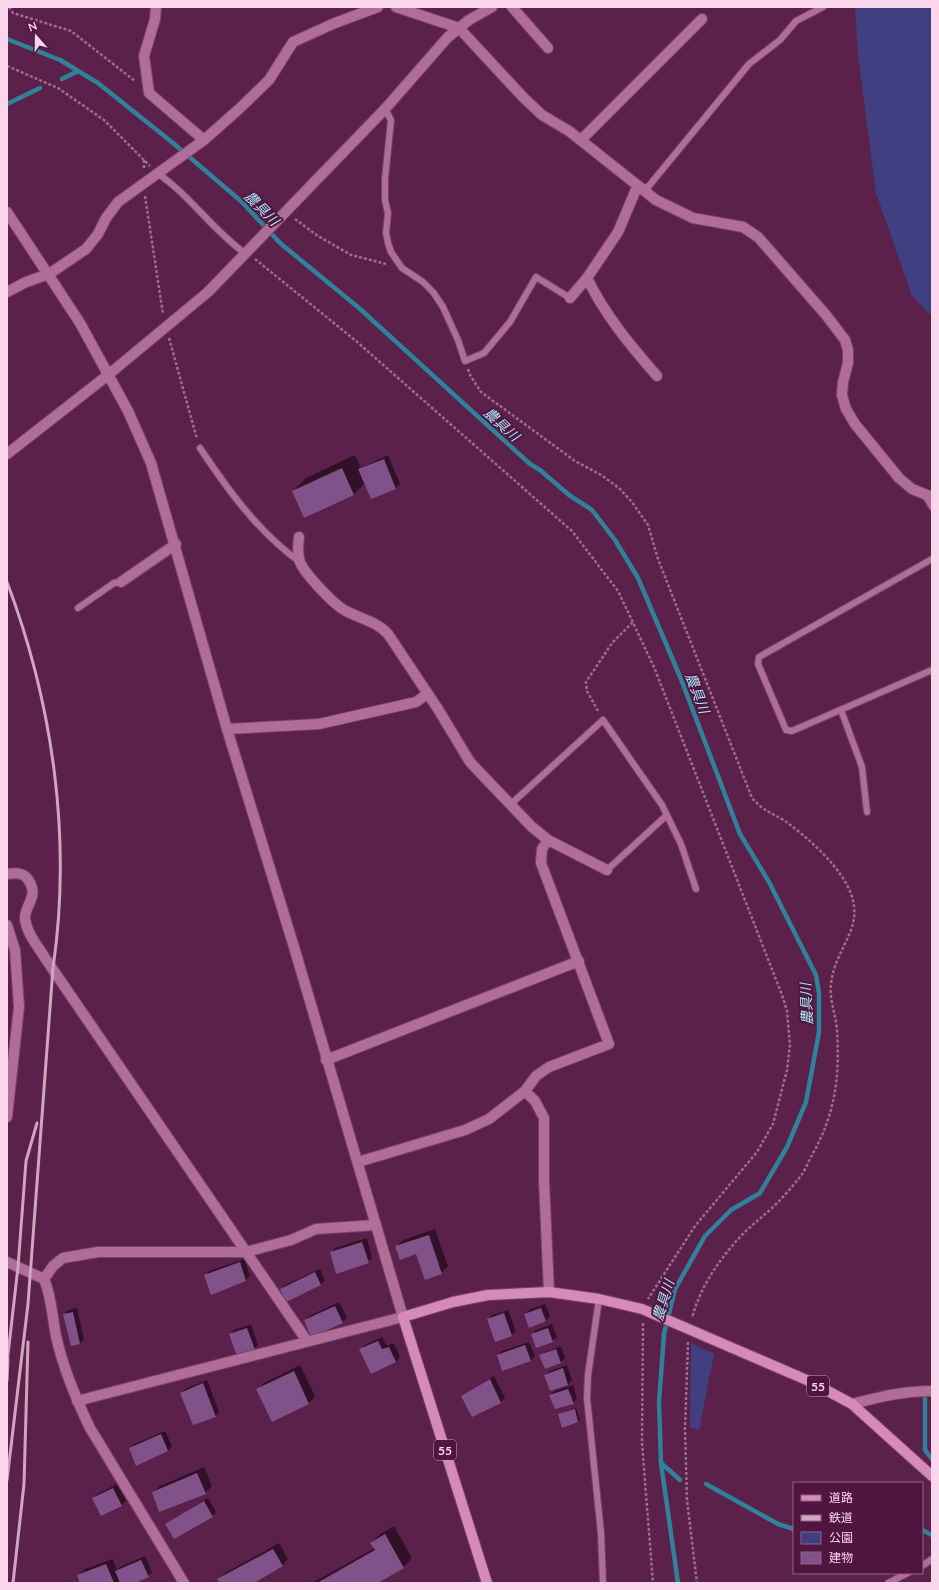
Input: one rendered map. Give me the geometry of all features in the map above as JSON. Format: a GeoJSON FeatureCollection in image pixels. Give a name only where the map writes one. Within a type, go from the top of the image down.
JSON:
{"type":"FeatureCollection","features":[{"type":"Feature","properties":{"kind":"main road","name":"55"},"geometry":{"type":"LineString","coordinates":[[487,1583],[403,1317],[453,1302],[488,1295],[549,1292],[599,1299],[648,1312],[687,1327],[809,1381],[852,1404],[932,1476]]}},
{"type":"Feature","properties":{"kind":"street"},"geometry":{"type":"LineString","coordinates":[[156,7],[155,19],[144,56],[149,93],[201,142]]}},
{"type":"Feature","properties":{"kind":"street"},"geometry":{"type":"LineString","coordinates":[[7,292],[26,282],[49,274],[86,250],[118,202],[201,142],[269,80],[293,42],[335,23],[378,7]]}},
{"type":"Feature","properties":{"kind":"street"},"geometry":{"type":"LineString","coordinates":[[396,7],[459,28],[522,96],[542,115],[581,140],[637,187],[656,200],[680,213],[712,222],[743,228],[758,237],[826,315],[845,340],[848,350],[848,363],[843,382],[842,396],[846,409],[855,424],[898,478],[912,489],[929,496]]}},
{"type":"Feature","properties":{"kind":"street"},"geometry":{"type":"LineString","coordinates":[[7,454],[108,375],[208,292],[385,108],[430,56],[459,28],[481,10],[492,7]]}},
{"type":"Feature","properties":{"kind":"street"},"geometry":{"type":"LineString","coordinates":[[512,7],[548,48]]}},
{"type":"Feature","properties":{"kind":"street"},"geometry":{"type":"LineString","coordinates":[[581,140],[702,19]]}},
{"type":"Feature","properties":{"kind":"street"},"geometry":{"type":"LineString","coordinates":[[570,298],[587,278],[618,232],[637,187]]}},
{"type":"Feature","properties":{"kind":"street"},"geometry":{"type":"LineString","coordinates":[[7,212],[80,323],[128,411],[151,463],[176,544],[227,729],[294,947],[326,1060],[358,1162],[403,1317],[77,1402]]}},
{"type":"Feature","properties":{"kind":"street"},"geometry":{"type":"LineString","coordinates":[[587,278],[598,301],[613,323],[657,376]]}},
{"type":"Feature","properties":{"kind":"street"},"geometry":{"type":"LineString","coordinates":[[299,538],[298,551],[300,562],[322,590],[337,605],[346,612],[368,619],[382,627],[438,708],[470,762],[532,827],[548,840],[607,870]]}},
{"type":"Feature","properties":{"kind":"street"},"geometry":{"type":"LineString","coordinates":[[121,582],[176,544]]}},
{"type":"Feature","properties":{"kind":"street"},"geometry":{"type":"LineString","coordinates":[[227,729],[319,724],[416,702],[427,694]]}},
{"type":"Feature","properties":{"kind":"street"},"geometry":{"type":"LineString","coordinates":[[358,1162],[464,1130],[489,1119],[525,1091],[536,1076],[549,1067],[609,1044],[542,863],[542,849],[548,840]]}},
{"type":"Feature","properties":{"kind":"street"},"geometry":{"type":"LineString","coordinates":[[7,874],[21,874],[26,877],[32,885],[33,895],[25,918],[32,936],[45,958],[307,1341]]}},
{"type":"Feature","properties":{"kind":"street"},"geometry":{"type":"LineString","coordinates":[[7,925],[15,950],[19,1007],[7,1117]]}},
{"type":"Feature","properties":{"kind":"street"},"geometry":{"type":"LineString","coordinates":[[326,1060],[579,961]]}},
{"type":"Feature","properties":{"kind":"street"},"geometry":{"type":"LineString","coordinates":[[525,1091],[535,1101],[544,1118],[544,1181],[549,1292]]}},
{"type":"Feature","properties":{"kind":"street"},"geometry":{"type":"LineString","coordinates":[[44,1279],[53,1266],[63,1258],[98,1252],[246,1252],[291,1240],[316,1229],[376,1226]]}},
{"type":"Feature","properties":{"kind":"street"},"geometry":{"type":"LineString","coordinates":[[7,1262],[44,1279],[52,1302],[61,1356],[77,1402],[90,1428],[184,1583]]}},
{"type":"Feature","properties":{"kind":"street"},"geometry":{"type":"LineString","coordinates":[[852,1404],[879,1396],[913,1391],[932,1391]]}},
{"type":"Feature","properties":{"kind":"lane"},"geometry":{"type":"LineString","coordinates":[[637,187],[648,187],[749,64],[780,40],[796,21],[823,7]]}},
{"type":"Feature","properties":{"kind":"lane"},"geometry":{"type":"LineString","coordinates":[[385,108],[391,120],[385,179],[385,200],[388,213],[386,233],[391,252],[402,268],[413,273],[433,292],[452,325],[465,361],[484,354],[510,322],[536,278],[570,298]]}},
{"type":"Feature","properties":{"kind":"lane"},"geometry":{"type":"LineString","coordinates":[[160,171],[234,246],[248,251]]}},
{"type":"Feature","properties":{"kind":"lane"},"geometry":{"type":"LineString","coordinates":[[200,448],[229,491],[247,512],[272,539],[300,562]]}},
{"type":"Feature","properties":{"kind":"lane"},"geometry":{"type":"LineString","coordinates":[[929,496],[932,508]]}},
{"type":"Feature","properties":{"kind":"lane"},"geometry":{"type":"LineString","coordinates":[[932,559],[760,657],[758,664],[786,730],[792,731],[932,670]]}},
{"type":"Feature","properties":{"kind":"lane"},"geometry":{"type":"LineString","coordinates":[[78,608],[114,583],[121,582]]}},
{"type":"Feature","properties":{"kind":"lane"},"geometry":{"type":"LineString","coordinates":[[840,710],[862,767],[867,812]]}},
{"type":"Feature","properties":{"kind":"lane"},"geometry":{"type":"LineString","coordinates":[[510,804],[603,720],[662,805],[681,844],[696,889]]}},
{"type":"Feature","properties":{"kind":"lane"},"geometry":{"type":"LineString","coordinates":[[607,870],[667,815]]}},
{"type":"Feature","properties":{"kind":"lane"},"geometry":{"type":"LineString","coordinates":[[599,1299],[588,1375],[587,1398],[601,1533],[603,1583]]}},
{"type":"Feature","properties":{"kind":"lane"},"geometry":{"type":"LineString","coordinates":[[923,1565],[932,1559]]}},
{"type":"Feature","properties":{"kind":"lane"},"geometry":{"type":"LineString","coordinates":[[888,1583],[906,1574]]}},
{"type":"Feature","properties":{"kind":"path"},"geometry":{"type":"LineString","coordinates":[[9,7],[13,13],[71,30],[149,93]]}},
{"type":"Feature","properties":{"kind":"path"},"geometry":{"type":"LineString","coordinates":[[7,66],[58,88],[104,120],[144,160],[160,171]]}},
{"type":"Feature","properties":{"kind":"path"},"geometry":{"type":"LineString","coordinates":[[144,160],[144,183],[148,224],[166,327],[200,448]]}},
{"type":"Feature","properties":{"kind":"path"},"geometry":{"type":"LineString","coordinates":[[284,213],[318,236],[351,255],[402,268]]}},
{"type":"Feature","properties":{"kind":"path"},"geometry":{"type":"LineString","coordinates":[[248,251],[356,341],[572,531],[618,591],[657,675],[782,995],[787,1011],[790,1045],[787,1070],[770,1129],[757,1152],[695,1226],[651,1292]]}},
{"type":"Feature","properties":{"kind":"path"},"geometry":{"type":"LineString","coordinates":[[465,361],[470,376],[481,392],[575,461],[601,475],[619,488],[632,502],[648,525],[658,559],[752,798],[762,809],[783,820],[816,846],[846,883],[854,899],[854,924],[839,958],[831,985],[837,1029],[838,1083],[831,1113],[820,1142],[801,1176],[772,1208],[739,1238],[718,1265],[698,1298],[687,1327],[685,1428],[688,1500],[697,1583]]}},
{"type":"Feature","properties":{"kind":"path"},"geometry":{"type":"LineString","coordinates":[[603,720],[587,691],[586,682],[612,643],[633,622]]}},
{"type":"Feature","properties":{"kind":"path"},"geometry":{"type":"LineString","coordinates":[[643,1322],[642,1443],[653,1583]]}},
{"type":"Feature","properties":{"kind":"green space"},"geometry":{"type":"Polygon","coordinates":[[[855,7],[932,7],[932,316],[912,296],[876,193],[858,55],[855,7]]]}},
{"type":"Feature","properties":{"kind":"green space"},"geometry":{"type":"Polygon","coordinates":[[[691,1343],[714,1354],[699,1430],[690,1427],[691,1343]]]}},
{"type":"Feature","properties":{"kind":"building"},"geometry":{"type":"Polygon","coordinates":[[[384,459],[396,489],[371,499],[358,469],[384,459]]]}},
{"type":"Feature","properties":{"kind":"building"},"geometry":{"type":"Polygon","coordinates":[[[342,468],[354,495],[304,518],[292,491],[342,468]]]}},
{"type":"Feature","properties":{"kind":"building"},"geometry":{"type":"Polygon","coordinates":[[[429,1235],[442,1274],[425,1280],[416,1254],[400,1260],[395,1246],[429,1235]]]}},
{"type":"Feature","properties":{"kind":"building"},"geometry":{"type":"Polygon","coordinates":[[[362,1242],[369,1263],[336,1274],[330,1252],[362,1242]]]}},
{"type":"Feature","properties":{"kind":"building"},"geometry":{"type":"Polygon","coordinates":[[[240,1262],[246,1281],[211,1295],[204,1275],[240,1262]]]}},
{"type":"Feature","properties":{"kind":"building"},"geometry":{"type":"Polygon","coordinates":[[[315,1272],[321,1285],[286,1302],[280,1289],[315,1272]]]}},
{"type":"Feature","properties":{"kind":"building"},"geometry":{"type":"Polygon","coordinates":[[[335,1306],[343,1323],[311,1337],[304,1320],[335,1306]]]}},
{"type":"Feature","properties":{"kind":"building"},"geometry":{"type":"Polygon","coordinates":[[[541,1308],[546,1321],[529,1328],[524,1314],[541,1308]]]}},
{"type":"Feature","properties":{"kind":"building"},"geometry":{"type":"Polygon","coordinates":[[[73,1312],[80,1344],[71,1346],[63,1314],[73,1312]]]}},
{"type":"Feature","properties":{"kind":"building"},"geometry":{"type":"Polygon","coordinates":[[[504,1313],[512,1336],[495,1342],[487,1319],[504,1313]]]}},
{"type":"Feature","properties":{"kind":"building"},"geometry":{"type":"Polygon","coordinates":[[[247,1328],[255,1350],[237,1356],[229,1334],[247,1328]]]}},
{"type":"Feature","properties":{"kind":"building"},"geometry":{"type":"Polygon","coordinates":[[[548,1328],[553,1342],[536,1348],[531,1334],[548,1328]]]}},
{"type":"Feature","properties":{"kind":"building"},"geometry":{"type":"Polygon","coordinates":[[[378,1341],[382,1349],[389,1347],[396,1362],[371,1374],[359,1349],[378,1341]]]}},
{"type":"Feature","properties":{"kind":"building"},"geometry":{"type":"Polygon","coordinates":[[[525,1345],[531,1361],[502,1371],[497,1355],[525,1345]]]}},
{"type":"Feature","properties":{"kind":"building"},"geometry":{"type":"Polygon","coordinates":[[[556,1349],[561,1363],[545,1369],[539,1355],[556,1349]]]}},
{"type":"Feature","properties":{"kind":"building"},"geometry":{"type":"Polygon","coordinates":[[[563,1368],[568,1385],[550,1391],[544,1375],[563,1368]]]}},
{"type":"Feature","properties":{"kind":"building"},"geometry":{"type":"Polygon","coordinates":[[[294,1371],[309,1404],[272,1422],[256,1389],[294,1371]]]}},
{"type":"Feature","properties":{"kind":"building"},"geometry":{"type":"Polygon","coordinates":[[[490,1379],[501,1403],[472,1417],[461,1396],[490,1379]]]}},
{"type":"Feature","properties":{"kind":"building"},"geometry":{"type":"Polygon","coordinates":[[[203,1383],[216,1417],[193,1425],[180,1393],[203,1383]]]}},
{"type":"Feature","properties":{"kind":"building"},"geometry":{"type":"Polygon","coordinates":[[[568,1389],[574,1404],[555,1409],[549,1395],[568,1389]]]}},
{"type":"Feature","properties":{"kind":"building"},"geometry":{"type":"Polygon","coordinates":[[[575,1409],[578,1422],[562,1428],[558,1414],[575,1409]]]}},
{"type":"Feature","properties":{"kind":"building"},"geometry":{"type":"Polygon","coordinates":[[[161,1434],[168,1451],[136,1466],[129,1448],[161,1434]]]}},
{"type":"Feature","properties":{"kind":"building"},"geometry":{"type":"Polygon","coordinates":[[[197,1473],[206,1494],[159,1512],[152,1492],[197,1473]]]}},
{"type":"Feature","properties":{"kind":"building"},"geometry":{"type":"Polygon","coordinates":[[[113,1488],[122,1506],[101,1516],[92,1498],[113,1488]]]}},
{"type":"Feature","properties":{"kind":"building"},"geometry":{"type":"Polygon","coordinates":[[[204,1501],[213,1517],[174,1539],[165,1524],[204,1501]]]}},
{"type":"Feature","properties":{"kind":"building"},"geometry":{"type":"Polygon","coordinates":[[[385,1534],[404,1568],[378,1583],[317,1583],[375,1550],[370,1543],[385,1534]]]}},
{"type":"Feature","properties":{"kind":"building"},"geometry":{"type":"Polygon","coordinates":[[[273,1549],[283,1566],[254,1583],[220,1583],[217,1579],[273,1549]]]}},
{"type":"Feature","properties":{"kind":"building"},"geometry":{"type":"Polygon","coordinates":[[[141,1560],[149,1577],[135,1583],[120,1583],[115,1571],[141,1560]]]}},
{"type":"Feature","properties":{"kind":"building"},"geometry":{"type":"Polygon","coordinates":[[[106,1564],[114,1583],[80,1583],[77,1575],[106,1564]]]}},
{"type":"Feature","properties":{"kind":"waterway","name":"農具川"},"geometry":{"type":"LineString","coordinates":[[7,39],[60,60],[98,83],[173,143],[242,202],[280,243],[359,308],[530,464],[540,470],[569,495],[592,510],[615,540],[638,578],[681,679],[740,834],[769,882],[816,975],[819,993],[819,1032],[806,1102],[787,1147],[760,1193],[731,1210],[705,1236],[675,1289],[664,1334],[659,1402],[661,1463],[678,1583]]}},
{"type":"Feature","properties":{"kind":"waterway"},"geometry":{"type":"LineString","coordinates":[[62,79],[78,71]]}},
{"type":"Feature","properties":{"kind":"waterway"},"geometry":{"type":"LineString","coordinates":[[7,104],[40,88]]}},
{"type":"Feature","properties":{"kind":"waterway"},"geometry":{"type":"LineString","coordinates":[[925,1399],[925,1450],[932,1459]]}},
{"type":"Feature","properties":{"kind":"waterway"},"geometry":{"type":"LineString","coordinates":[[661,1463],[680,1480]]}},
{"type":"Feature","properties":{"kind":"waterway"},"geometry":{"type":"LineString","coordinates":[[706,1484],[778,1524],[793,1529]]}},
{"type":"Feature","properties":{"kind":"waterway"},"geometry":{"type":"LineString","coordinates":[[923,1530],[932,1535]]}},
{"type":"Feature","properties":{"kind":"railway"},"geometry":{"type":"LineString","coordinates":[[7,582],[23,628],[47,724],[59,821],[60,870],[58,919],[28,1304],[7,1480]]}},
{"type":"Feature","properties":{"kind":"railway"},"geometry":{"type":"LineString","coordinates":[[7,1363],[18,1267],[26,1161],[37,1123]]}},
{"type":"Feature","properties":{"kind":"railway"},"geometry":{"type":"LineString","coordinates":[[13,1583],[24,1484],[28,1342]]}},
{"type":"Feature","properties":{"kind":"railway"},"geometry":{"type":"LineString","coordinates":[[7,1381],[8,1359]]}}]}
